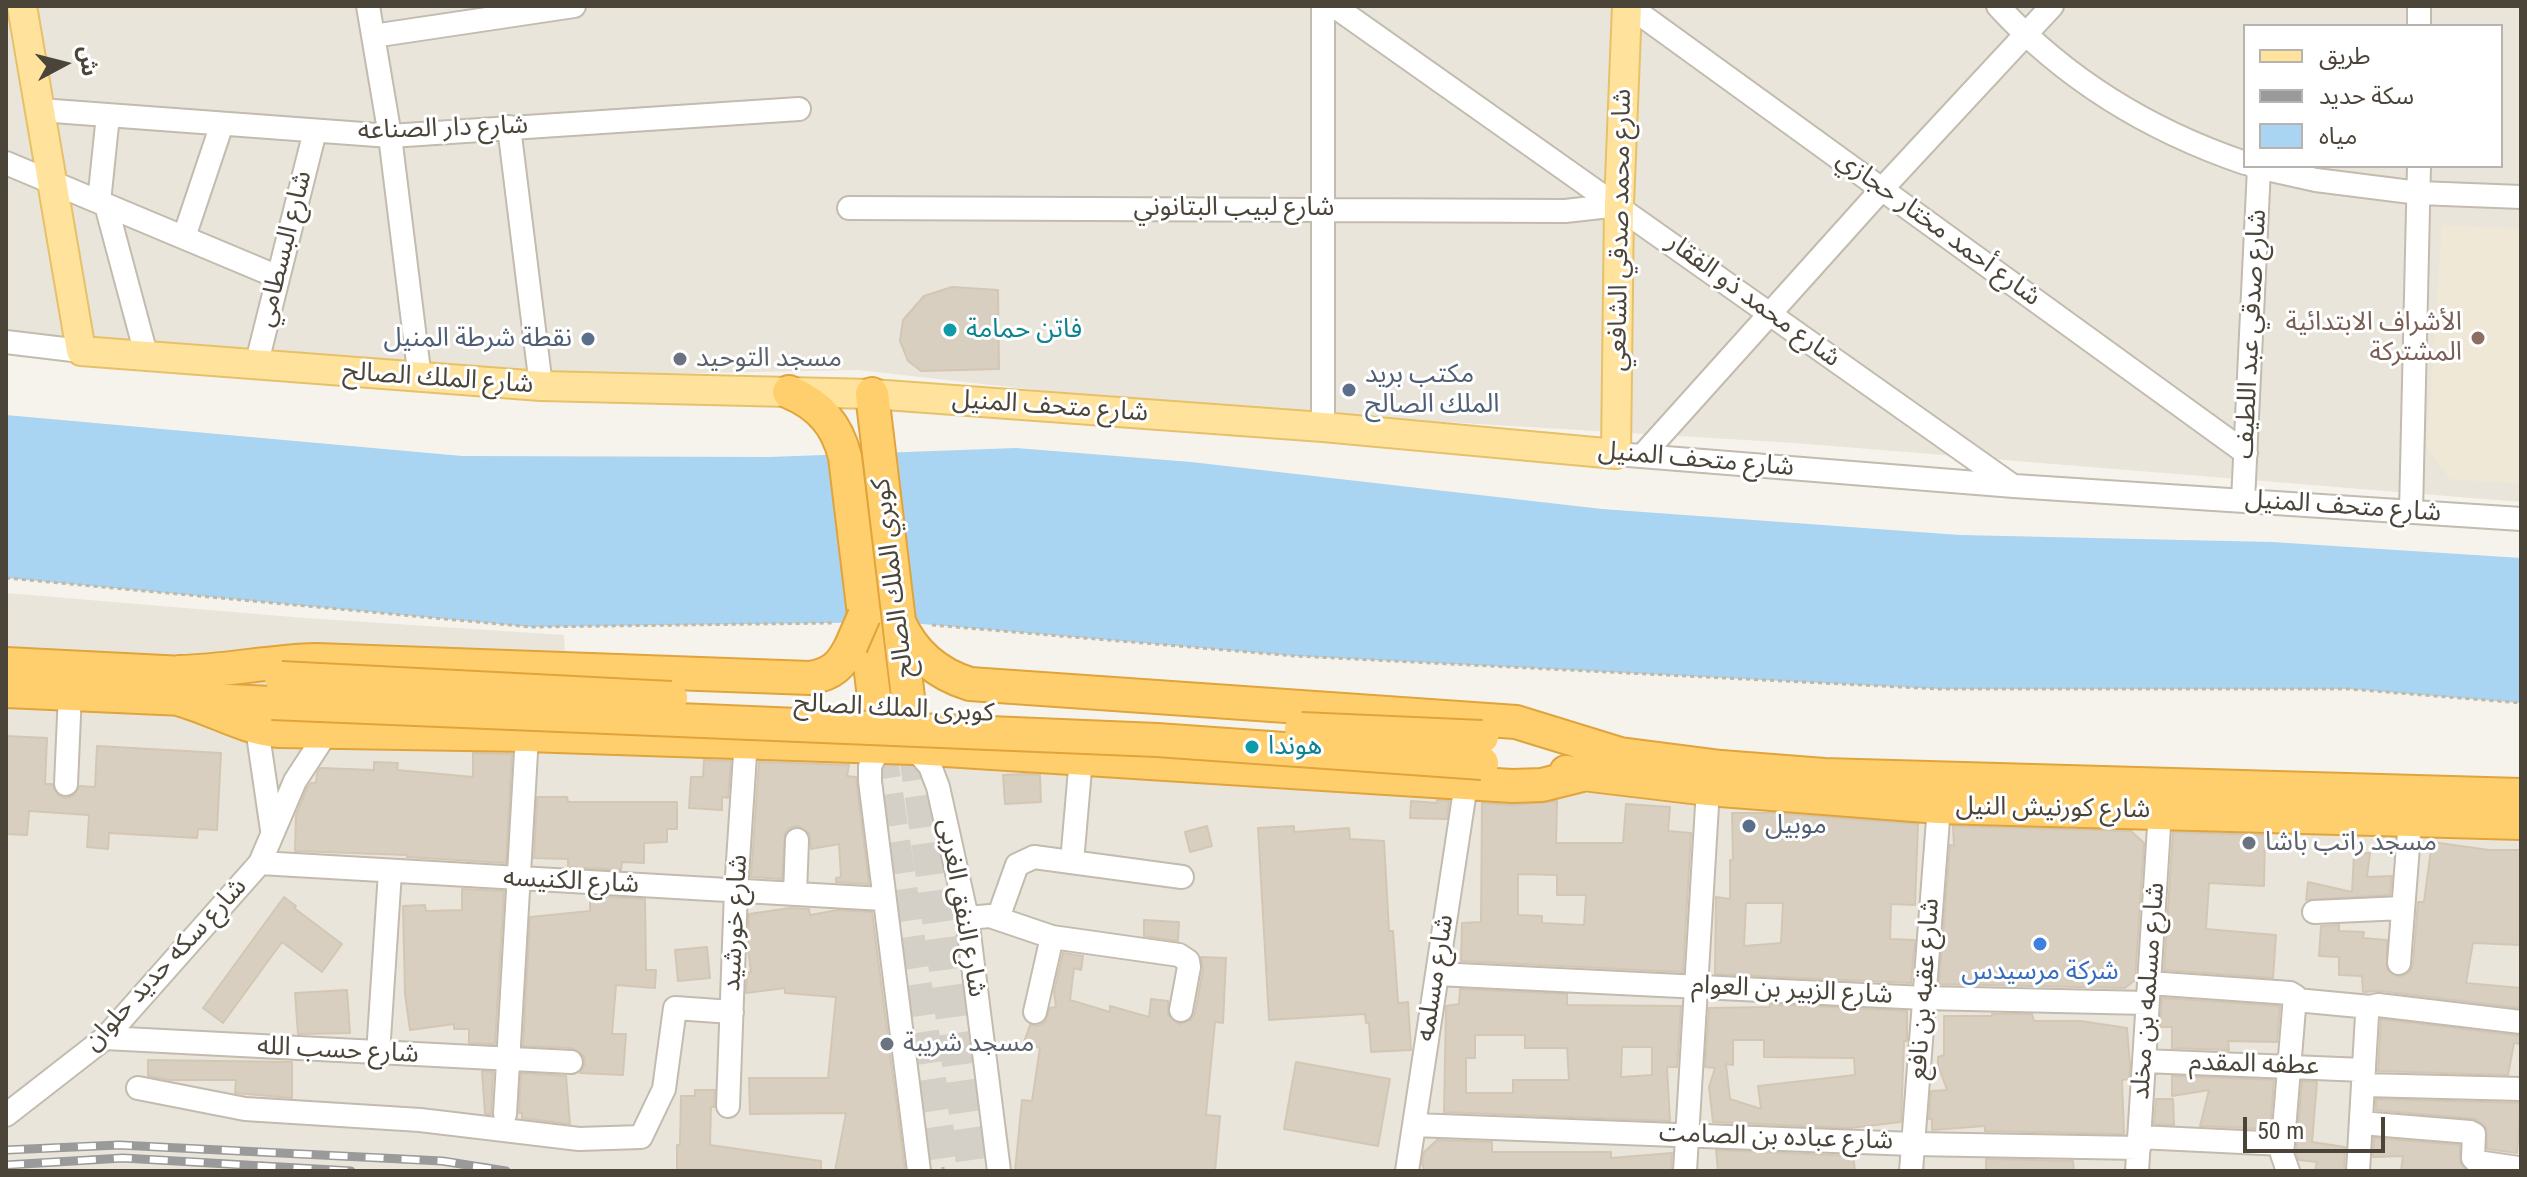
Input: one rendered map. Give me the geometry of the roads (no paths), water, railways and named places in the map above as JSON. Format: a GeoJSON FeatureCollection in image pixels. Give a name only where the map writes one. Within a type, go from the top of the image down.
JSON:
{"type":"FeatureCollection","features":[{"type":"Feature","properties":{"kind":"highway"},"geometry":{"type":"LineString","coordinates":[[789,392],[806,399],[820,410],[840,444]]}},
{"type":"Feature","properties":{"kind":"highway"},"geometry":{"type":"LineString","coordinates":[[840,444],[844,414],[856,410],[868,414],[876,424]]}},
{"type":"Feature","properties":{"kind":"highway","name":"كوبري الملك الصالح"},"geometry":{"type":"LineString","coordinates":[[876,424],[899,622],[917,661],[914,748]]}},
{"type":"Feature","properties":{"kind":"highway","name":"كوبري الملك الصالح"},"geometry":{"type":"LineString","coordinates":[[840,444],[860,628],[880,747]]}},
{"type":"Feature","properties":{"kind":"highway"},"geometry":{"type":"LineString","coordinates":[[6,691],[70,693],[179,686],[230,669],[271,662],[316,660],[810,678],[838,669],[860,628]]}},
{"type":"Feature","properties":{"kind":"highway"},"geometry":{"type":"LineString","coordinates":[[917,661],[970,684],[1516,722],[1556,733],[1597,762]]}},
{"type":"Feature","properties":{"kind":"highway"},"geometry":{"type":"LineString","coordinates":[[6,664],[179,686],[220,712],[257,728],[914,748],[1466,784],[1542,785],[1597,762]]}},
{"type":"Feature","properties":{"kind":"highway"},"geometry":{"type":"LineString","coordinates":[[749,741],[757,733],[765,710],[760,686],[752,677]]}},
{"type":"Feature","properties":{"kind":"highway","name":"كوبرى الملك الصالح"},"geometry":{"type":"LineString","coordinates":[[179,686],[1482,737],[1597,762]]}},
{"type":"Feature","properties":{"kind":"highway"},"geometry":{"type":"LineString","coordinates":[[1044,689],[1044,756]]}},
{"type":"Feature","properties":{"kind":"highway","name":"شارع كورنيش النيل"},"geometry":{"type":"LineString","coordinates":[[1597,762],[1708,789],[1939,807],[2521,823]]}},
{"type":"Feature","properties":{"kind":"highway","name":"شارع كورنيش النيل"},"geometry":{"type":"LineString","coordinates":[[1597,762],[1824,775],[2521,795]]}},
{"type":"Feature","properties":{"kind":"main road"},"geometry":{"type":"LineString","coordinates":[[22,6],[81,351]]}},
{"type":"Feature","properties":{"kind":"main road","name":"شارع محمد صدقي الشافعي"},"geometry":{"type":"LineString","coordinates":[[1628,6],[1619,205],[1629,455]]}},
{"type":"Feature","properties":{"kind":"main road","name":"شارع الملك الصالح"},"geometry":{"type":"LineString","coordinates":[[81,351],[420,379],[541,386],[789,392],[876,424]]}},
{"type":"Feature","properties":{"kind":"main road","name":"شارع متحف المنيل"},"geometry":{"type":"LineString","coordinates":[[876,424],[1323,427],[1629,455]]}},
{"type":"Feature","properties":{"kind":"street"},"geometry":{"type":"LineString","coordinates":[[368,6],[390,136],[420,379]]}},
{"type":"Feature","properties":{"kind":"street"},"geometry":{"type":"LineString","coordinates":[[373,36],[574,6]]}},
{"type":"Feature","properties":{"kind":"street"},"geometry":{"type":"LineString","coordinates":[[1323,6],[1323,427]]}},
{"type":"Feature","properties":{"kind":"street","name":"شارع محمد ذو الفقار"},"geometry":{"type":"LineString","coordinates":[[1334,6],[2014,486]]}},
{"type":"Feature","properties":{"kind":"street","name":"شارع أحمد مختار حجازي"},"geometry":{"type":"LineString","coordinates":[[1628,6],[2246,453]]}},
{"type":"Feature","properties":{"kind":"street"},"geometry":{"type":"LineString","coordinates":[[1998,6],[2094,91],[2146,123],[2243,163]]}},
{"type":"Feature","properties":{"kind":"street"},"geometry":{"type":"LineString","coordinates":[[1629,455],[1770,314],[2052,6]]}},
{"type":"Feature","properties":{"kind":"street","name":"شارع دار الصناعه"},"geometry":{"type":"LineString","coordinates":[[40,110],[390,136],[799,109]]}},
{"type":"Feature","properties":{"kind":"street"},"geometry":{"type":"LineString","coordinates":[[108,115],[102,204],[147,358]]}},
{"type":"Feature","properties":{"kind":"street"},"geometry":{"type":"LineString","coordinates":[[184,237],[222,124]]}},
{"type":"Feature","properties":{"kind":"street"},"geometry":{"type":"LineString","coordinates":[[509,127],[541,386]]}},
{"type":"Feature","properties":{"kind":"street","name":"شارع البسطامي"},"geometry":{"type":"LineString","coordinates":[[256,366],[315,131]]}},
{"type":"Feature","properties":{"kind":"street"},"geometry":{"type":"LineString","coordinates":[[6,163],[278,277]]}},
{"type":"Feature","properties":{"kind":"street","name":"شارع صدقي عبد اللطيف"},"geometry":{"type":"LineString","coordinates":[[2243,501],[2252,168]]}},
{"type":"Feature","properties":{"kind":"street"},"geometry":{"type":"LineString","coordinates":[[2261,168],[2316,180],[2419,193],[2521,197]]}},
{"type":"Feature","properties":{"kind":"street"},"geometry":{"type":"LineString","coordinates":[[2411,512],[2419,168]]}},
{"type":"Feature","properties":{"kind":"street","name":"شارع لبيب البتانوني"},"geometry":{"type":"LineString","coordinates":[[849,208],[1565,211],[1619,205]]}},
{"type":"Feature","properties":{"kind":"street","name":"شارع الملك الصالح"},"geometry":{"type":"LineString","coordinates":[[6,342],[81,351]]}},
{"type":"Feature","properties":{"kind":"street","name":"شارع متحف المنيل"},"geometry":{"type":"LineString","coordinates":[[1629,455],[2014,486],[2521,519]]}},
{"type":"Feature","properties":{"kind":"street"},"geometry":{"type":"LineString","coordinates":[[66,784],[70,693]]}},
{"type":"Feature","properties":{"kind":"street","name":"شارع سكه حديد حلوان"},"geometry":{"type":"LineString","coordinates":[[257,728],[272,831]]}},
{"type":"Feature","properties":{"kind":"street","name":"شارع سكه حديد حلوان"},"geometry":{"type":"LineString","coordinates":[[6,1115],[105,1038],[260,863],[295,781],[327,732]]}},
{"type":"Feature","properties":{"kind":"street"},"geometry":{"type":"LineString","coordinates":[[505,1114],[527,735]]}},
{"type":"Feature","properties":{"kind":"street","name":"شارع خورشيد"},"geometry":{"type":"LineString","coordinates":[[728,1106],[736,891],[745,755],[749,741]]}},
{"type":"Feature","properties":{"kind":"street"},"geometry":{"type":"LineString","coordinates":[[880,747],[870,766],[870,781],[919,1171]]}},
{"type":"Feature","properties":{"kind":"street","name":"شارع النفق الغربى"},"geometry":{"type":"LineString","coordinates":[[914,748],[930,766],[938,787],[967,918],[999,1171]]}},
{"type":"Feature","properties":{"kind":"street"},"geometry":{"type":"LineString","coordinates":[[1072,862],[1081,758]]}},
{"type":"Feature","properties":{"kind":"street","name":"شارع مسلمه"},"geometry":{"type":"LineString","coordinates":[[1407,1171],[1466,784]]}},
{"type":"Feature","properties":{"kind":"street"},"geometry":{"type":"LineString","coordinates":[[1685,1171],[1708,789]]}},
{"type":"Feature","properties":{"kind":"street","name":"شارع عقبه بن نافع"},"geometry":{"type":"LineString","coordinates":[[1911,1171],[1939,807]]}},
{"type":"Feature","properties":{"kind":"street","name":"شارع مسلمه بن مخلد"},"geometry":{"type":"LineString","coordinates":[[2137,1171],[2160,811]]}},
{"type":"Feature","properties":{"kind":"street"},"geometry":{"type":"LineString","coordinates":[[2399,963],[2410,820]]}},
{"type":"Feature","properties":{"kind":"street"},"geometry":{"type":"LineString","coordinates":[[795,894],[797,840]]}},
{"type":"Feature","properties":{"kind":"street"},"geometry":{"type":"LineString","coordinates":[[998,918],[1017,865],[1034,857],[1182,877]]}},
{"type":"Feature","properties":{"kind":"street","name":"شارع الكنيسه"},"geometry":{"type":"LineString","coordinates":[[260,863],[883,899]]}},
{"type":"Feature","properties":{"kind":"street"},"geometry":{"type":"LineString","coordinates":[[378,1054],[390,872]]}},
{"type":"Feature","properties":{"kind":"street"},"geometry":{"type":"LineString","coordinates":[[2314,912],[2403,908]]}},
{"type":"Feature","properties":{"kind":"street"},"geometry":{"type":"LineString","coordinates":[[967,918],[998,918],[1052,937],[1184,957],[1189,967],[1181,1010]]}},
{"type":"Feature","properties":{"kind":"street"},"geometry":{"type":"LineString","coordinates":[[1035,1012],[1052,937]]}},
{"type":"Feature","properties":{"kind":"street","name":"شارع الزبير بن العوام"},"geometry":{"type":"LineString","coordinates":[[1437,974],[1924,998],[2290,993],[2296,1000],[2370,1007],[2378,1005],[2521,1022]]}},
{"type":"Feature","properties":{"kind":"street"},"geometry":{"type":"LineString","coordinates":[[2288,1171],[2282,1154],[2296,1000]]}},
{"type":"Feature","properties":{"kind":"street"},"geometry":{"type":"LineString","coordinates":[[2358,1171],[2367,1015],[2370,1007]]}},
{"type":"Feature","properties":{"kind":"street"},"geometry":{"type":"LineString","coordinates":[[138,1088],[245,1109],[420,1120],[579,1139],[641,1137],[664,1089],[675,1008],[732,1012]]}},
{"type":"Feature","properties":{"kind":"street","name":"شارع حسب الله"},"geometry":{"type":"LineString","coordinates":[[105,1038],[571,1062]]}},
{"type":"Feature","properties":{"kind":"street","name":"عطفه المقدم"},"geometry":{"type":"LineString","coordinates":[[2144,1061],[2290,1067],[2364,1078],[2521,1089]]}},
{"type":"Feature","properties":{"kind":"street"},"geometry":{"type":"LineString","coordinates":[[2361,1123],[2470,1132],[2476,1140],[2473,1158],[2477,1162],[2519,1163]]}},
{"type":"Feature","properties":{"kind":"street","name":"شارع عباده بن الصامت"},"geometry":{"type":"LineString","coordinates":[[1414,1125],[1913,1144],[2283,1144]]}},
{"type":"Feature","properties":{"kind":"water"},"geometry":{"type":"Polygon","coordinates":[[[6,415],[462,456],[769,457],[1016,448],[1191,462],[1602,509],[1960,535],[2272,542],[2521,558],[2521,703],[2349,689],[1939,689],[1295,656],[899,622],[531,627],[6,578],[6,415]]]}},
{"type":"Feature","properties":{"kind":"tunnel"},"geometry":{"type":"LineString","coordinates":[[880,747],[944,1171]]}},
{"type":"Feature","properties":{"kind":"tunnel"},"geometry":{"type":"LineString","coordinates":[[914,748],[973,1171]]}},
{"type":"Feature","properties":{"kind":"railway"},"geometry":{"type":"LineString","coordinates":[[6,1150],[119,1145],[442,1161],[506,1171]]}},
{"type":"Feature","properties":{"kind":"railway"},"geometry":{"type":"LineString","coordinates":[[6,1165],[123,1158],[351,1171]]}},
{"type":"Feature","properties":{"kind":"place","name":"فاتن حمامة"},"geometry":{"type":"Point","coordinates":[950,330]}},
{"type":"Feature","properties":{"kind":"place","name":"الأشراف الابتدائية المشتركة"},"geometry":{"type":"Point","coordinates":[2478,338]}},
{"type":"Feature","properties":{"kind":"place","name":"نقطة شرطة المنيل"},"geometry":{"type":"Point","coordinates":[588,339]}},
{"type":"Feature","properties":{"kind":"place","name":"مسجد التوحيد"},"geometry":{"type":"Point","coordinates":[680,359]}},
{"type":"Feature","properties":{"kind":"place","name":"مكتب بريد الملك الصالح"},"geometry":{"type":"Point","coordinates":[1349,390]}},
{"type":"Feature","properties":{"kind":"place","name":"هوندا"},"geometry":{"type":"Point","coordinates":[1252,747]}},
{"type":"Feature","properties":{"kind":"place","name":"موبيل"},"geometry":{"type":"Point","coordinates":[1749,826]}},
{"type":"Feature","properties":{"kind":"place","name":"مسجد راتب باشا"},"geometry":{"type":"Point","coordinates":[2249,843]}},
{"type":"Feature","properties":{"kind":"place","name":"شركة مرسيدس"},"geometry":{"type":"Point","coordinates":[2040,944]}},
{"type":"Feature","properties":{"kind":"place","name":"مسجد شريبة"},"geometry":{"type":"Point","coordinates":[887,1044]}}]}
